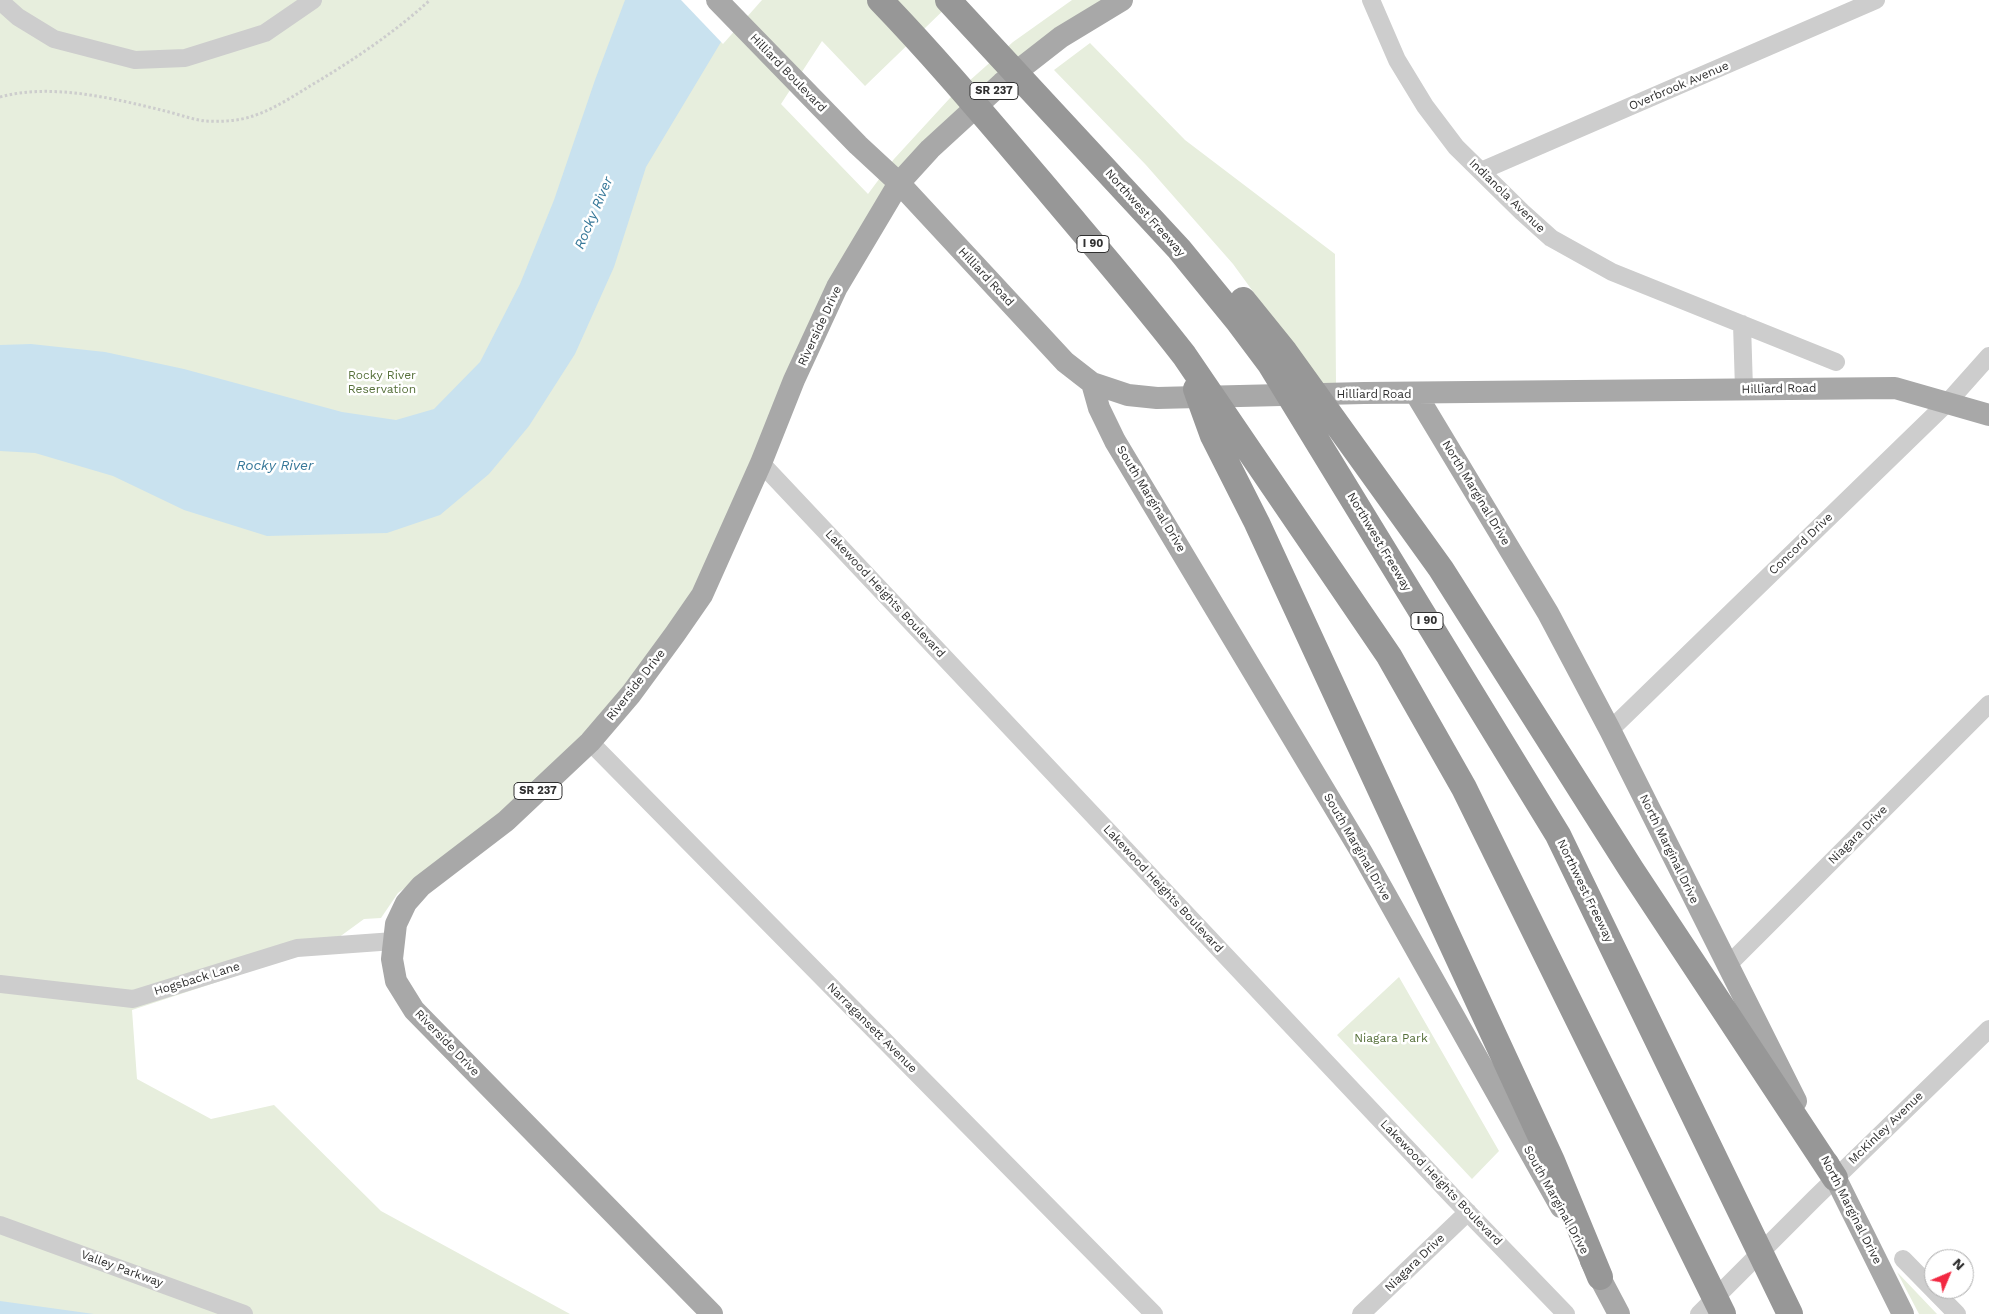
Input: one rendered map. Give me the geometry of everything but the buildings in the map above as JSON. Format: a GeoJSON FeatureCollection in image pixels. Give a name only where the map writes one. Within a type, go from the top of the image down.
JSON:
{"type":"FeatureCollection","features":[{"type":"Feature","properties":{"kind":"highway","name":"I 90"},"geometry":{"type":"LineString","coordinates":[[880,0],[916,37],[1088,238],[1184,355],[1389,656],[1464,788],[1724,1314]]}},
{"type":"Feature","properties":{"kind":"highway","name":"Northwest Freeway"},"geometry":{"type":"LineString","coordinates":[[950,2],[1179,249],[1270,364],[1558,835],[1790,1314]]}},
{"type":"Feature","properties":{"kind":"highway"},"geometry":{"type":"LineString","coordinates":[[981,35],[1120,164],[1204,250],[1285,352],[1441,569],[1631,869],[1835,1178]]}},
{"type":"Feature","properties":{"kind":"highway"},"geometry":{"type":"LineString","coordinates":[[1184,355],[1213,436],[1257,523],[1552,1160],[1600,1277]]}},
{"type":"Feature","properties":{"kind":"main road","name":"Hilliard Boulevard"},"geometry":{"type":"LineString","coordinates":[[718,0],[858,145]]}},
{"type":"Feature","properties":{"kind":"main road","name":"Riverside Drive"},"geometry":{"type":"LineString","coordinates":[[712,1314],[414,1010],[396,981],[392,959],[396,924],[406,903],[421,886],[506,821],[590,742],[632,694],[702,595],[761,463],[794,380],[837,288],[899,183],[930,149],[1002,83],[1061,37],[1122,0]]}},
{"type":"Feature","properties":{"kind":"main road","name":"Hilliard Road"},"geometry":{"type":"LineString","coordinates":[[858,145],[899,183],[1065,362],[1092,383],[1128,395],[1157,398],[1894,388],[1989,415]]}},
{"type":"Feature","properties":{"kind":"main road","name":"South Marginal Drive"},"geometry":{"type":"LineString","coordinates":[[1092,383],[1099,408],[1115,441],[1178,542],[1362,854],[1619,1314]]}},
{"type":"Feature","properties":{"kind":"main road","name":"North Marginal Drive"},"geometry":{"type":"LineString","coordinates":[[1416,394],[1548,613],[1610,730],[1903,1314]]}},
{"type":"Feature","properties":{"kind":"street"},"geometry":{"type":"LineString","coordinates":[[0,1],[18,17],[54,39],[135,60],[185,58],[265,33],[313,0]]}},
{"type":"Feature","properties":{"kind":"street","name":"Indianola Avenue"},"geometry":{"type":"LineString","coordinates":[[1371,0],[1397,60],[1424,106],[1456,147],[1551,238],[1612,272],[1836,362]]}},
{"type":"Feature","properties":{"kind":"street","name":"Overbrook Avenue"},"geometry":{"type":"LineString","coordinates":[[1481,171],[1876,0]]}},
{"type":"Feature","properties":{"kind":"street"},"geometry":{"type":"LineString","coordinates":[[1742,324],[1744,389]]}},
{"type":"Feature","properties":{"kind":"street","name":"Concord Drive"},"geometry":{"type":"LineString","coordinates":[[1610,730],[1948,402],[1989,356]]}},
{"type":"Feature","properties":{"kind":"street","name":"Lakewood Heights Boulevard"},"geometry":{"type":"LineString","coordinates":[[761,463],[1566,1314]]}},
{"type":"Feature","properties":{"kind":"street","name":"Niagara Drive"},"geometry":{"type":"LineString","coordinates":[[1727,966],[1989,704]]}},
{"type":"Feature","properties":{"kind":"street","name":"Narragansett Avenue"},"geometry":{"type":"LineString","coordinates":[[590,742],[1154,1314]]}},
{"type":"Feature","properties":{"kind":"street","name":"Hogsback Lane"},"geometry":{"type":"LineString","coordinates":[[0,984],[133,999],[297,948],[394,941]]}},
{"type":"Feature","properties":{"kind":"street","name":"McKinley Avenue"},"geometry":{"type":"LineString","coordinates":[[1699,1314],[1835,1178],[1989,1029]]}},
{"type":"Feature","properties":{"kind":"street","name":"Niagara Drive"},"geometry":{"type":"LineString","coordinates":[[1362,1314],[1468,1212]]}},
{"type":"Feature","properties":{"kind":"street","name":"Valley Parkway"},"geometry":{"type":"LineString","coordinates":[[0,1225],[244,1314]]}},
{"type":"Feature","properties":{"kind":"street"},"geometry":{"type":"LineString","coordinates":[[1903,1259],[1957,1314]]}},
{"type":"Feature","properties":{"kind":"path"},"geometry":{"type":"LineString","coordinates":[[0,96],[13,93],[38,92],[82,95],[118,100],[204,121],[230,121],[252,116],[282,103],[332,73],[379,41],[430,0]]}},
{"type":"Feature","properties":{"kind":"green space","name":"Rocky River Reservation"},"geometry":{"type":"Polygon","coordinates":[[[0,0],[954,0],[865,86],[822,41],[781,104],[868,194],[894,159],[950,98],[1013,42],[1072,0],[1122,0],[1032,58],[879,217],[706,600],[525,799],[398,893],[381,918],[364,919],[327,946],[132,1010],[137,1079],[211,1119],[274,1105],[381,1211],[570,1314],[0,1314],[0,0]]]}},
{"type":"Feature","properties":{"kind":"green space"},"geometry":{"type":"Polygon","coordinates":[[[1090,43],[1185,140],[1335,254],[1336,384],[1321,385],[1233,264],[1146,165],[1054,70],[1090,43]]]}},
{"type":"Feature","properties":{"kind":"green space","name":"Niagara Park"},"geometry":{"type":"Polygon","coordinates":[[[1399,977],[1499,1151],[1472,1179],[1337,1035],[1399,977]]]}},
{"type":"Feature","properties":{"kind":"green space"},"geometry":{"type":"Polygon","coordinates":[[[1897,1272],[1937,1314],[1919,1314],[1897,1272]]]}},
{"type":"Feature","properties":{"kind":"water","name":"Rocky River"},"geometry":{"type":"Polygon","coordinates":[[[625,0],[760,0],[721,42],[646,167],[614,267],[575,354],[529,426],[489,474],[440,515],[387,533],[267,536],[184,510],[113,476],[35,453],[0,451],[0,345],[31,344],[105,352],[184,369],[342,412],[396,420],[434,409],[480,362],[520,284],[554,200],[595,80],[625,0]]]}},
{"type":"Feature","properties":{"kind":"water"},"geometry":{"type":"Polygon","coordinates":[[[0,1301],[94,1314],[0,1314],[0,1301]]]}},
{"type":"Feature","properties":{"kind":"pier"},"geometry":{"type":"Polygon","coordinates":[[[681,0],[762,0],[723,44],[681,0]]]}}]}
